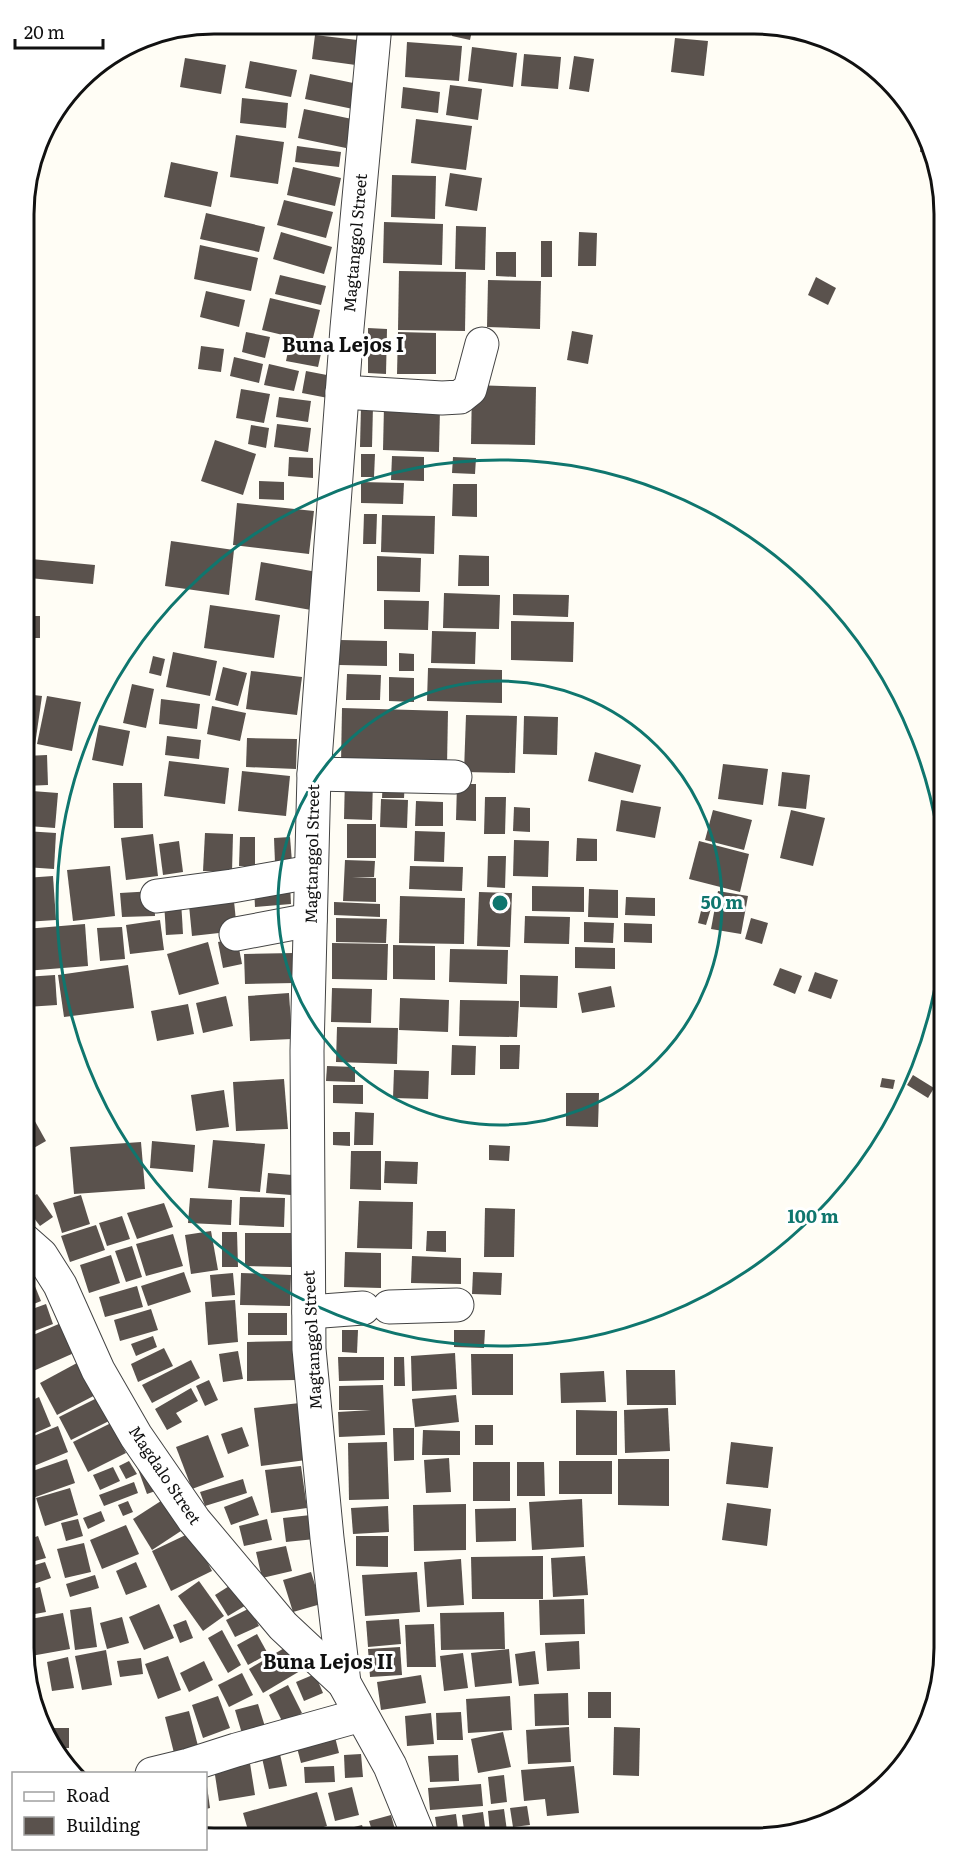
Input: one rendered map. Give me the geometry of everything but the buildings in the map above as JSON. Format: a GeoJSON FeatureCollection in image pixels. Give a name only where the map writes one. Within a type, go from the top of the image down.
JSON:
{"type":"FeatureCollection","features":[{"type":"Feature","properties":{"kind":"street","name":"Magtanggol Street"},"geometry":{"type":"LineString","coordinates":[[344,1683],[309,1349],[307,1051],[314,774],[342,392],[374,34]]}},
{"type":"Feature","properties":{"kind":"street"},"geometry":{"type":"LineString","coordinates":[[342,392],[441,398],[460,397],[470,389],[482,344]]}},
{"type":"Feature","properties":{"kind":"street"},"geometry":{"type":"LineString","coordinates":[[314,774],[454,777]]}},
{"type":"Feature","properties":{"kind":"street"},"geometry":{"type":"LineString","coordinates":[[156,896],[311,872]]}},
{"type":"Feature","properties":{"kind":"street"},"geometry":{"type":"LineString","coordinates":[[236,934],[310,921]]}},
{"type":"Feature","properties":{"kind":"street","name":"Magdalo Street"},"geometry":{"type":"LineString","coordinates":[[35,1250],[41,1255],[60,1286],[98,1370],[136,1436],[194,1520],[284,1626],[344,1683]]}},
{"type":"Feature","properties":{"kind":"street"},"geometry":{"type":"LineString","coordinates":[[309,1312],[457,1305]]}},
{"type":"Feature","properties":{"kind":"street"},"geometry":{"type":"LineString","coordinates":[[344,1683],[390,1766],[415,1828]]}},
{"type":"Feature","properties":{"kind":"street"},"geometry":{"type":"LineString","coordinates":[[160,1772],[361,1715]]}},
{"type":"Feature","properties":{"kind":"district","name":"Buna Lejos I"},"geometry":{"type":"Point","coordinates":[343,345]}},
{"type":"Feature","properties":{"kind":"district","name":"Buna Lejos II"},"geometry":{"type":"Point","coordinates":[328,1662]}}]}
